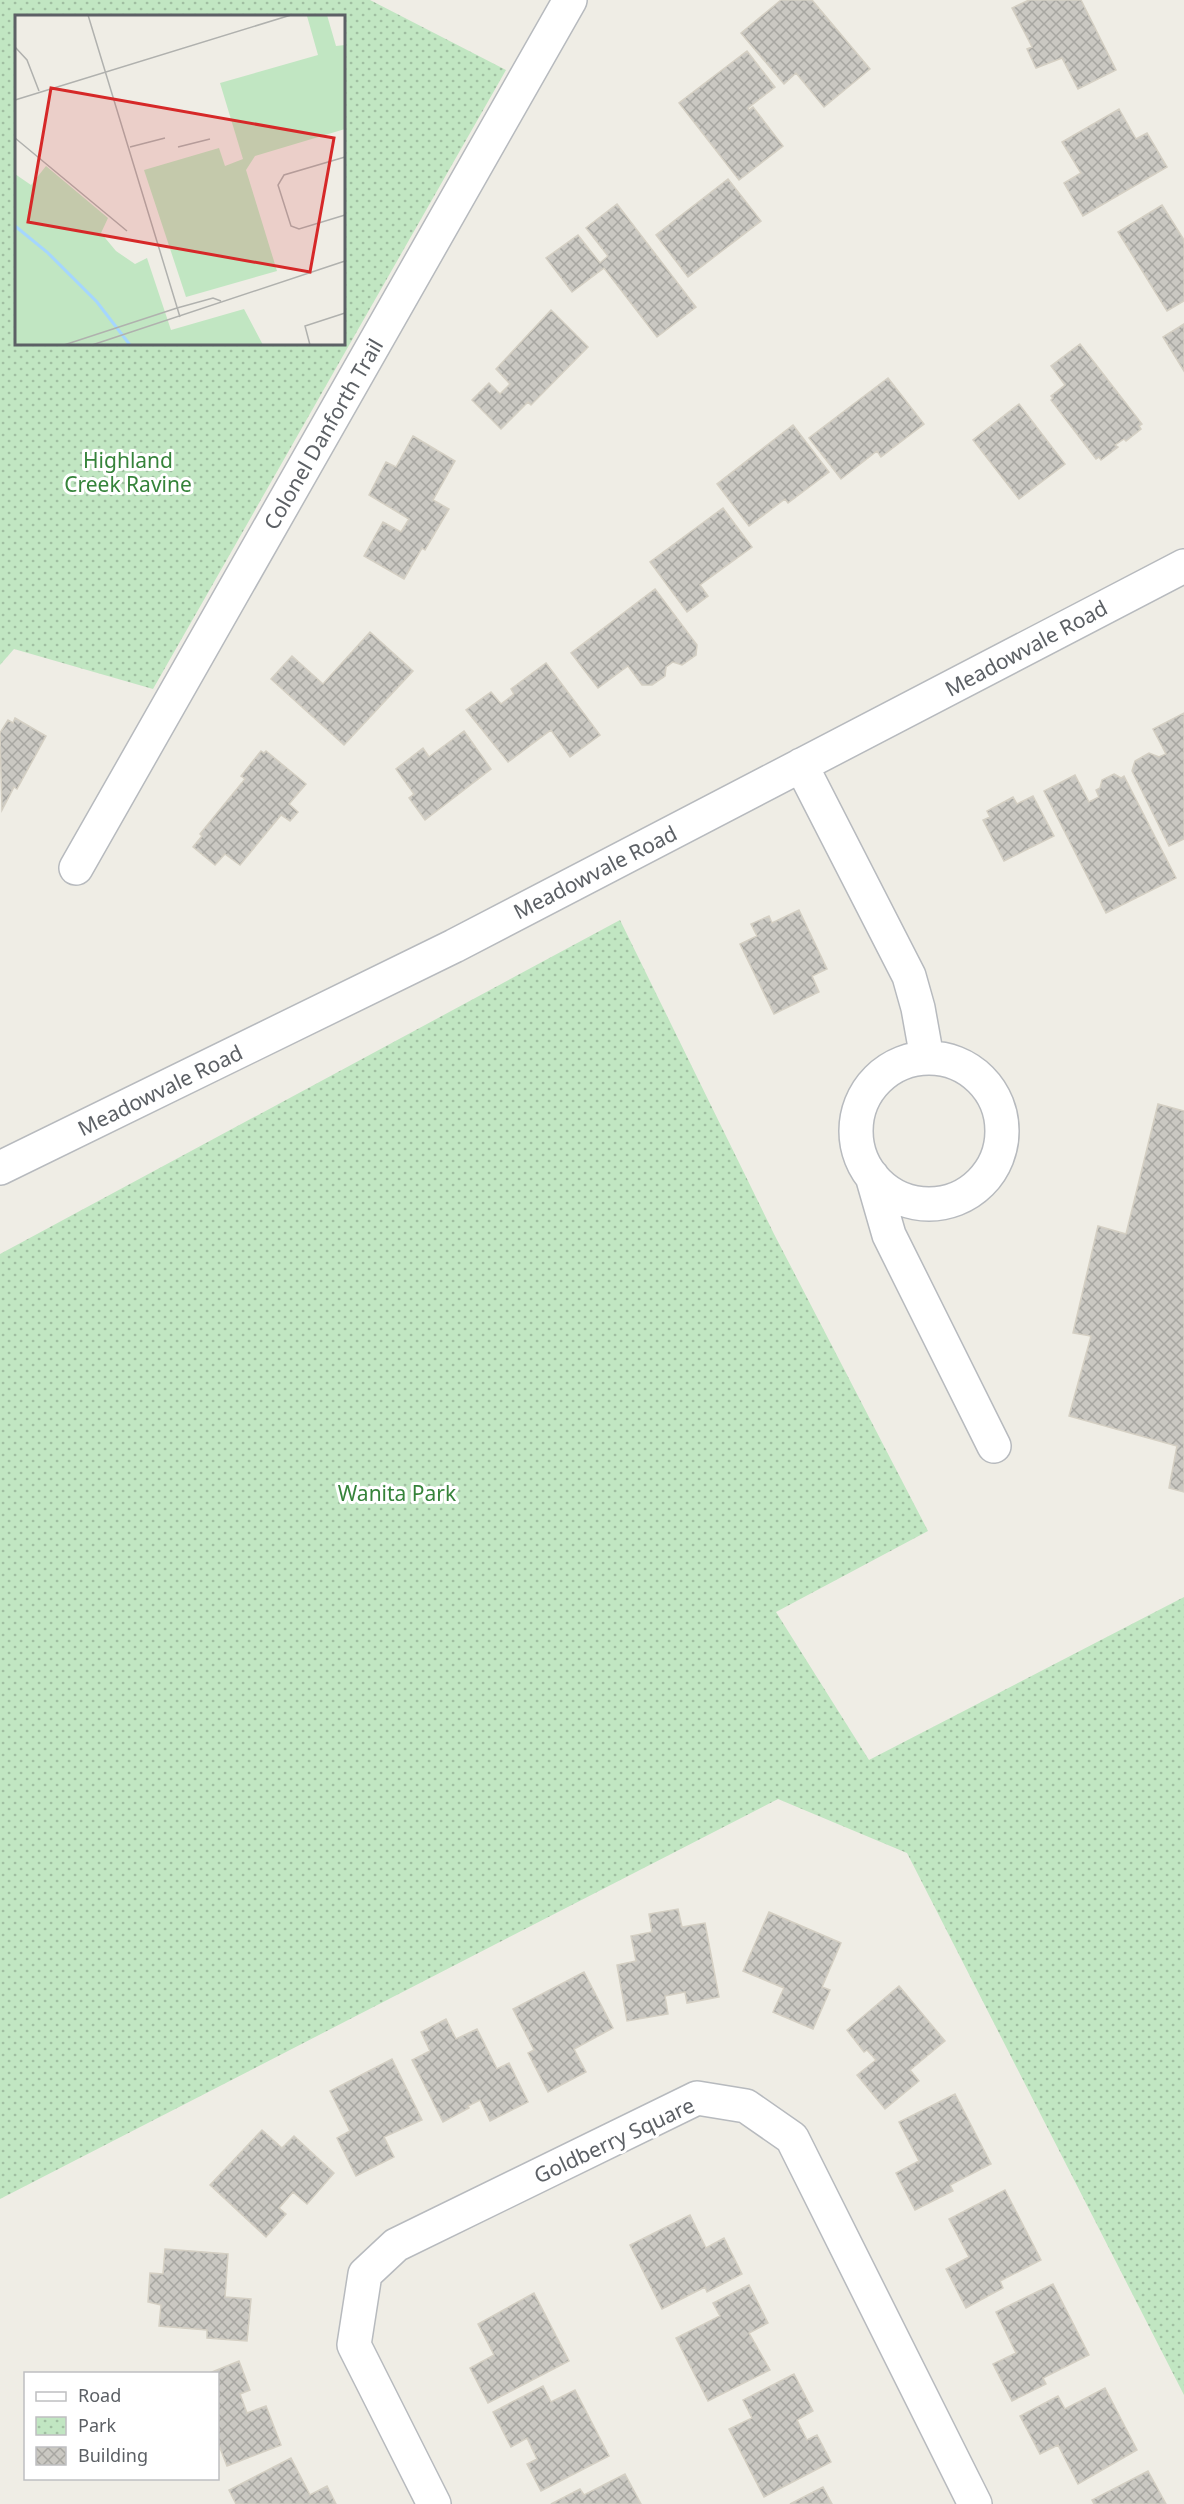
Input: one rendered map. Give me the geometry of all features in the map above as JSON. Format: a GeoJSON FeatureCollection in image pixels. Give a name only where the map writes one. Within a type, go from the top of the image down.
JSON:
{"type":"FeatureCollection","features":[{"type":"Feature","properties":{"kind":"street","name":"Colonel Danforth Trail"},"geometry":{"type":"LineString","coordinates":[[75,868],[570,0]]}},
{"type":"Feature","properties":{"kind":"street","name":"Meadowvale Road"},"geometry":{"type":"LineString","coordinates":[[0,1168],[411,967],[1184,566]]}},
{"type":"Feature","properties":{"kind":"street"},"geometry":{"type":"LineString","coordinates":[[801,765],[909,976],[918,1008],[927,1058]]}},
{"type":"Feature","properties":{"kind":"street"},"geometry":{"type":"LineString","coordinates":[[872,1176],[889,1192],[911,1202],[934,1204],[957,1199],[977,1186],[993,1169],[1001,1146],[1002,1123],[996,1099],[981,1079],[961,1064],[937,1057],[913,1059],[890,1068],[871,1085],[860,1107],[856,1132],[860,1155],[872,1176],[889,1235],[994,1446]]}},
{"type":"Feature","properties":{"kind":"street","name":"Goldberry Square"},"geometry":{"type":"LineString","coordinates":[[434,2504],[354,2345],[365,2274],[396,2245],[697,2098],[746,2106],[792,2138],[975,2504]]}},
{"type":"Feature","properties":{"kind":"green space","name":"Highland Creek Ravine"},"geometry":{"type":"Polygon","coordinates":[[[0,0],[370,0],[506,70],[153,689],[14,649],[0,665],[0,0]]]}},
{"type":"Feature","properties":{"kind":"green space","name":"Wanita Park"},"geometry":{"type":"Polygon","coordinates":[[[620,920],[774,1234],[928,1531],[776,1612],[869,1760],[1184,1597],[1184,2395],[907,1853],[778,1799],[0,2199],[0,1254],[620,920]]]}},
{"type":"Feature","properties":{"kind":"building"},"geometry":{"type":"Polygon","coordinates":[[[781,0],[812,0],[870,69],[824,107],[796,73],[784,84],[741,33],[781,0]]]}},
{"type":"Feature","properties":{"kind":"building"},"geometry":{"type":"Polygon","coordinates":[[[1029,0],[1081,0],[1116,70],[1078,89],[1062,58],[1036,68],[1027,49],[1032,47],[1012,8],[1029,0]]]}},
{"type":"Feature","properties":{"kind":"building"},"geometry":{"type":"Polygon","coordinates":[[[747,51],[775,87],[748,108],[749,110],[753,107],[783,146],[739,180],[679,103],[747,51]]]}},
{"type":"Feature","properties":{"kind":"building"},"geometry":{"type":"Polygon","coordinates":[[[1119,109],[1136,139],[1147,133],[1167,167],[1083,216],[1064,183],[1081,173],[1062,142],[1119,109]]]}},
{"type":"Feature","properties":{"kind":"building"},"geometry":{"type":"Polygon","coordinates":[[[728,179],[761,221],[688,277],[656,235],[728,179]]]}},
{"type":"Feature","properties":{"kind":"building"},"geometry":{"type":"Polygon","coordinates":[[[617,204],[696,307],[657,337],[604,268],[572,292],[546,258],[578,235],[600,263],[608,256],[586,228],[617,204]]]}},
{"type":"Feature","properties":{"kind":"building"},"geometry":{"type":"Polygon","coordinates":[[[1162,205],[1184,240],[1184,301],[1167,311],[1118,232],[1162,205]]]}},
{"type":"Feature","properties":{"kind":"building"},"geometry":{"type":"Polygon","coordinates":[[[551,310],[588,347],[531,405],[528,402],[501,429],[472,400],[489,383],[500,394],[510,384],[496,369],[551,310]]]}},
{"type":"Feature","properties":{"kind":"building"},"geometry":{"type":"Polygon","coordinates":[[[1184,324],[1184,371],[1163,337],[1184,324]]]}},
{"type":"Feature","properties":{"kind":"building"},"geometry":{"type":"Polygon","coordinates":[[[1080,344],[1142,424],[1139,426],[1141,429],[1126,441],[1124,439],[1115,445],[1118,447],[1101,460],[1099,457],[1096,459],[1051,400],[1053,398],[1051,396],[1065,385],[1051,366],[1080,344]]]}},
{"type":"Feature","properties":{"kind":"building"},"geometry":{"type":"Polygon","coordinates":[[[888,378],[924,424],[881,457],[877,451],[841,479],[809,438],[888,378]]]}},
{"type":"Feature","properties":{"kind":"building"},"geometry":{"type":"Polygon","coordinates":[[[1019,404],[1065,464],[1019,499],[973,440],[1019,404]]]}},
{"type":"Feature","properties":{"kind":"building"},"geometry":{"type":"Polygon","coordinates":[[[793,425],[829,472],[788,503],[785,499],[749,526],[717,484],[793,425]]]}},
{"type":"Feature","properties":{"kind":"building"},"geometry":{"type":"Polygon","coordinates":[[[413,436],[455,461],[433,500],[449,509],[425,550],[422,548],[404,579],[364,556],[383,522],[401,532],[409,519],[369,495],[386,462],[396,467],[413,436]]]}},
{"type":"Feature","properties":{"kind":"building"},"geometry":{"type":"Polygon","coordinates":[[[723,508],[752,547],[700,585],[708,596],[687,612],[650,562],[723,508]]]}},
{"type":"Feature","properties":{"kind":"building"},"geometry":{"type":"Polygon","coordinates":[[[655,589],[697,645],[696,655],[682,665],[673,662],[666,667],[665,676],[652,685],[642,685],[628,666],[598,688],[571,653],[655,589]]]}},
{"type":"Feature","properties":{"kind":"building"},"geometry":{"type":"Polygon","coordinates":[[[370,632],[413,671],[344,745],[271,679],[292,656],[323,684],[370,632]]]}},
{"type":"Feature","properties":{"kind":"building"},"geometry":{"type":"Polygon","coordinates":[[[546,663],[600,735],[570,757],[551,730],[508,762],[466,710],[491,692],[501,704],[514,694],[511,689],[546,663]]]}},
{"type":"Feature","properties":{"kind":"building"},"geometry":{"type":"Polygon","coordinates":[[[1184,713],[1184,839],[1169,846],[1132,771],[1135,761],[1149,753],[1159,757],[1166,754],[1153,729],[1184,713]]]}},
{"type":"Feature","properties":{"kind":"building"},"geometry":{"type":"Polygon","coordinates":[[[15,718],[46,736],[17,789],[14,787],[2,810],[0,733],[8,720],[13,723],[15,718]]]}},
{"type":"Feature","properties":{"kind":"building"},"geometry":{"type":"Polygon","coordinates":[[[464,731],[491,769],[425,820],[409,798],[414,794],[396,769],[423,748],[429,757],[464,731]]]}},
{"type":"Feature","properties":{"kind":"building"},"geometry":{"type":"Polygon","coordinates":[[[261,751],[264,753],[266,751],[306,784],[289,804],[298,812],[290,821],[281,815],[240,865],[225,854],[215,865],[193,847],[202,836],[200,834],[245,779],[241,776],[261,751]]]}},
{"type":"Feature","properties":{"kind":"building"},"geometry":{"type":"Polygon","coordinates":[[[1114,774],[1121,778],[1124,776],[1176,878],[1106,913],[1044,791],[1075,775],[1089,802],[1099,797],[1096,790],[1100,788],[1102,780],[1114,774]]]}},
{"type":"Feature","properties":{"kind":"building"},"geometry":{"type":"Polygon","coordinates":[[[1033,796],[1054,836],[1004,861],[983,820],[990,817],[987,811],[1013,797],[1017,804],[1033,796]]]}},
{"type":"Feature","properties":{"kind":"building"},"geometry":{"type":"Polygon","coordinates":[[[799,910],[827,969],[812,976],[819,992],[774,1014],[740,944],[757,936],[751,924],[769,916],[772,923],[799,910]]]}},
{"type":"Feature","properties":{"kind":"building"},"geometry":{"type":"Polygon","coordinates":[[[1158,1104],[1184,1111],[1184,1492],[1169,1488],[1177,1446],[1069,1416],[1091,1336],[1073,1333],[1098,1226],[1126,1234],[1158,1104]]]}},
{"type":"Feature","properties":{"kind":"building"},"geometry":{"type":"Polygon","coordinates":[[[678,1909],[682,1927],[705,1923],[719,1997],[687,2003],[685,1992],[665,1996],[668,2014],[627,2021],[617,1965],[636,1961],[631,1936],[652,1932],[649,1914],[678,1909]]]}},
{"type":"Feature","properties":{"kind":"building"},"geometry":{"type":"Polygon","coordinates":[[[769,1912],[841,1943],[822,1987],[830,1990],[813,2029],[773,2012],[784,1988],[743,1971],[769,1912]]]}},
{"type":"Feature","properties":{"kind":"building"},"geometry":{"type":"Polygon","coordinates":[[[584,1972],[613,2028],[574,2049],[586,2072],[548,2092],[528,2053],[534,2050],[513,2009],[584,1972]]]}},
{"type":"Feature","properties":{"kind":"building"},"geometry":{"type":"Polygon","coordinates":[[[899,1986],[945,2041],[910,2070],[919,2081],[885,2109],[857,2075],[876,2060],[867,2050],[864,2052],[847,2030],[899,1986]]]}},
{"type":"Feature","properties":{"kind":"building"},"geometry":{"type":"Polygon","coordinates":[[[446,2019],[456,2039],[477,2029],[497,2069],[509,2063],[528,2102],[490,2121],[480,2100],[443,2122],[412,2060],[430,2051],[421,2032],[446,2019]]]}},
{"type":"Feature","properties":{"kind":"building"},"geometry":{"type":"Polygon","coordinates":[[[392,2059],[422,2120],[384,2137],[394,2157],[356,2176],[337,2138],[350,2131],[330,2091],[392,2059]]]}},
{"type":"Feature","properties":{"kind":"building"},"geometry":{"type":"Polygon","coordinates":[[[955,2094],[991,2164],[950,2185],[953,2191],[915,2210],[896,2173],[919,2161],[899,2122],[955,2094]]]}},
{"type":"Feature","properties":{"kind":"building"},"geometry":{"type":"Polygon","coordinates":[[[262,2130],[282,2148],[294,2136],[334,2173],[307,2204],[293,2192],[279,2208],[286,2214],[266,2237],[210,2185],[262,2130]]]}},
{"type":"Feature","properties":{"kind":"building"},"geometry":{"type":"Polygon","coordinates":[[[1005,2190],[1041,2260],[1000,2281],[1003,2288],[966,2308],[946,2269],[969,2257],[949,2219],[1005,2190]]]}},
{"type":"Feature","properties":{"kind":"building"},"geometry":{"type":"Polygon","coordinates":[[[690,2215],[706,2248],[724,2238],[742,2274],[707,2292],[705,2287],[662,2309],[630,2245],[690,2215]]]}},
{"type":"Feature","properties":{"kind":"building"},"geometry":{"type":"Polygon","coordinates":[[[165,2249],[228,2254],[225,2297],[251,2299],[247,2341],[207,2338],[207,2330],[159,2326],[161,2305],[148,2302],[150,2273],[163,2274],[165,2249]]]}},
{"type":"Feature","properties":{"kind":"building"},"geometry":{"type":"Polygon","coordinates":[[[1053,2284],[1089,2355],[1043,2378],[1046,2384],[1012,2401],[993,2364],[1016,2353],[996,2312],[1053,2284]]]}},
{"type":"Feature","properties":{"kind":"building"},"geometry":{"type":"Polygon","coordinates":[[[749,2285],[768,2323],[749,2333],[770,2370],[708,2401],[676,2338],[720,2316],[713,2303],[749,2285]]]}},
{"type":"Feature","properties":{"kind":"building"},"geometry":{"type":"Polygon","coordinates":[[[534,2293],[569,2361],[488,2403],[470,2368],[494,2355],[478,2324],[534,2293]]]}},
{"type":"Feature","properties":{"kind":"building"},"geometry":{"type":"Polygon","coordinates":[[[239,2361],[250,2390],[240,2394],[247,2413],[266,2406],[281,2445],[227,2466],[219,2448],[219,2372],[212,2372],[239,2361]]]}},
{"type":"Feature","properties":{"kind":"building"},"geometry":{"type":"Polygon","coordinates":[[[794,2374],[813,2411],[797,2420],[807,2440],[817,2435],[831,2462],[764,2497],[729,2429],[752,2418],[743,2400],[794,2374]]]}},
{"type":"Feature","properties":{"kind":"building"},"geometry":{"type":"Polygon","coordinates":[[[543,2386],[551,2402],[575,2390],[609,2456],[541,2491],[527,2464],[537,2459],[527,2438],[511,2447],[493,2412],[543,2386]]]}},
{"type":"Feature","properties":{"kind":"building"},"geometry":{"type":"Polygon","coordinates":[[[1105,2388],[1137,2450],[1078,2484],[1058,2445],[1040,2454],[1020,2416],[1058,2396],[1065,2409],[1105,2388]]]}},
{"type":"Feature","properties":{"kind":"building"},"geometry":{"type":"Polygon","coordinates":[[[291,2458],[310,2495],[327,2486],[336,2504],[236,2504],[229,2490],[291,2458]]]}},
{"type":"Feature","properties":{"kind":"building"},"geometry":{"type":"Polygon","coordinates":[[[1148,2471],[1166,2504],[1094,2504],[1092,2500],[1148,2471]]]}},
{"type":"Feature","properties":{"kind":"building"},"geometry":{"type":"Polygon","coordinates":[[[625,2474],[641,2504],[551,2504],[580,2489],[584,2495],[625,2474]]]}},
{"type":"Feature","properties":{"kind":"building"},"geometry":{"type":"Polygon","coordinates":[[[823,2487],[832,2504],[790,2504],[823,2487]]]}}]}
